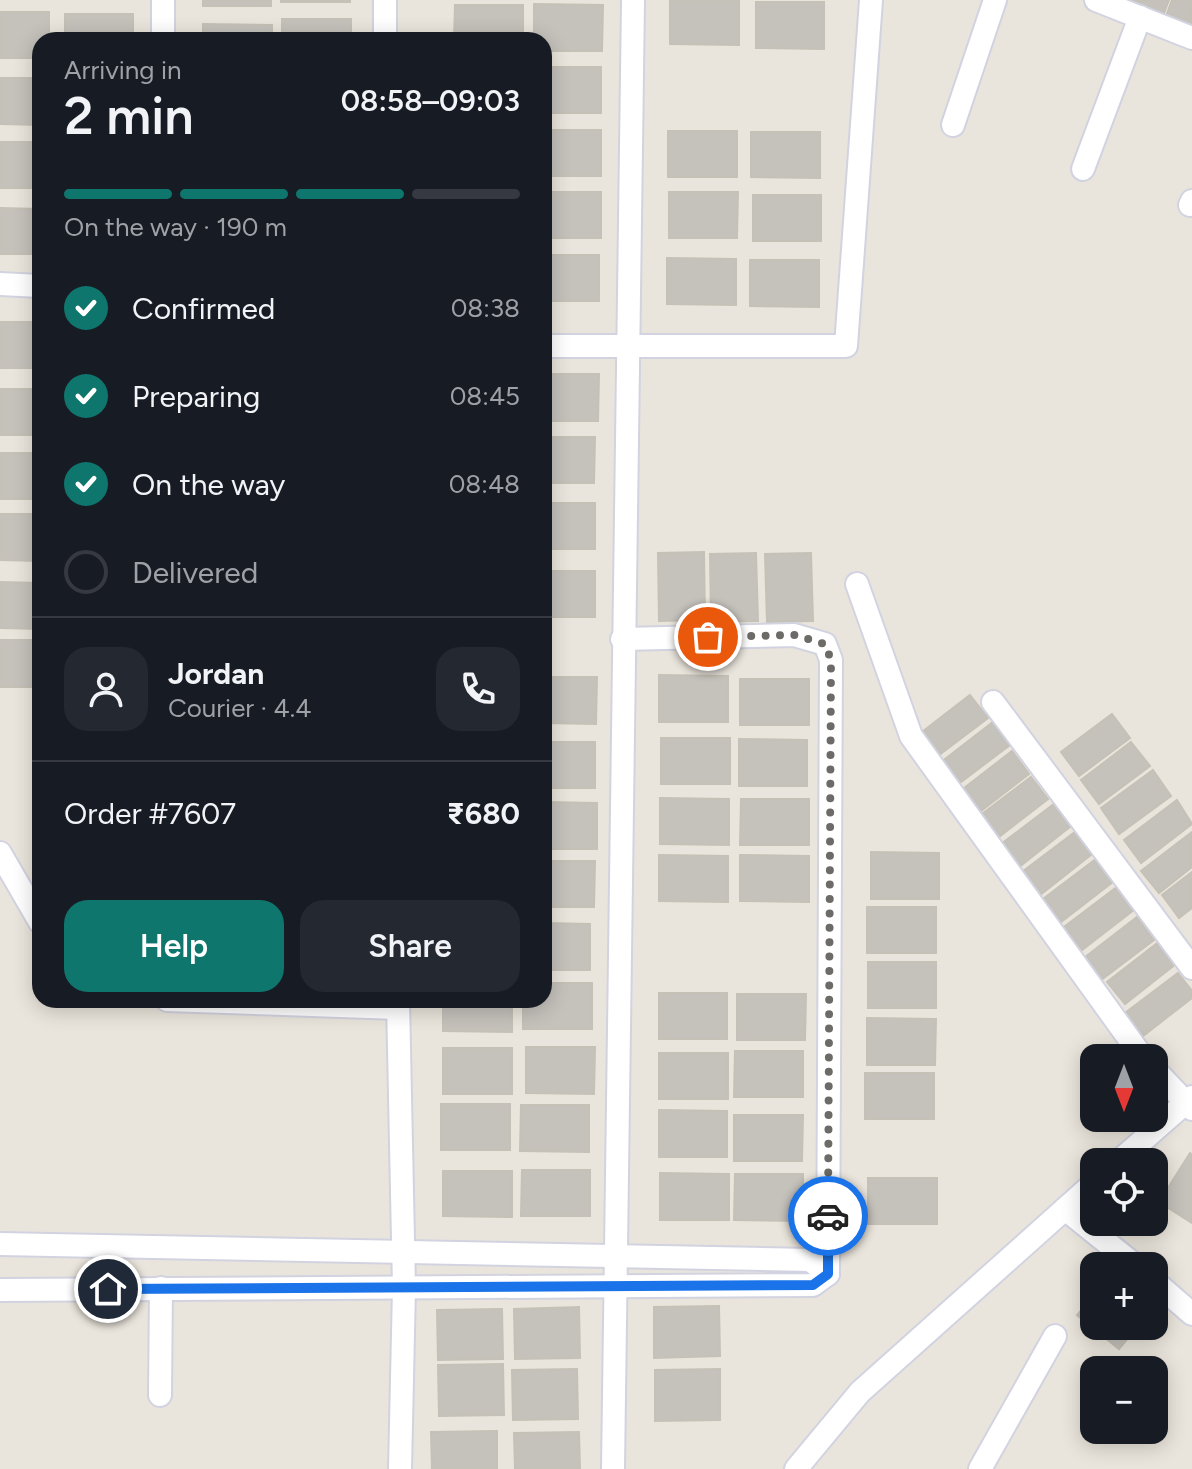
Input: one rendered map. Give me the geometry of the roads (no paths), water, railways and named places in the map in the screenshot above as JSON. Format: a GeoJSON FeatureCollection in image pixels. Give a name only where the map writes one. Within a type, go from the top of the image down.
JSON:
{"type":"FeatureCollection","features":[{"type":"Feature","properties":{"kind":"street"},"geometry":{"type":"LineString","coordinates":[[163,0],[163,32]]}},
{"type":"Feature","properties":{"kind":"street"},"geometry":{"type":"LineString","coordinates":[[385,0],[385,32]]}},
{"type":"Feature","properties":{"kind":"street"},"geometry":{"type":"LineString","coordinates":[[613,1469],[619,1286],[622,639],[633,0]]}},
{"type":"Feature","properties":{"kind":"street"},"geometry":{"type":"LineString","coordinates":[[552,346],[846,346],[871,0]]}},
{"type":"Feature","properties":{"kind":"street"},"geometry":{"type":"LineString","coordinates":[[953,125],[995,0]]}},
{"type":"Feature","properties":{"kind":"street"},"geometry":{"type":"LineString","coordinates":[[1096,0],[1192,38]]}},
{"type":"Feature","properties":{"kind":"street"},"geometry":{"type":"LineString","coordinates":[[1083,169],[1140,17]]}},
{"type":"Feature","properties":{"kind":"street"},"geometry":{"type":"LineString","coordinates":[[0,284],[32,286]]}},
{"type":"Feature","properties":{"kind":"street"},"geometry":{"type":"LineString","coordinates":[[857,584],[911,736],[1133,1044]]}},
{"type":"Feature","properties":{"kind":"street"},"geometry":{"type":"LineString","coordinates":[[622,639],[794,635],[825,644],[831,660],[828,1274]]}},
{"type":"Feature","properties":{"kind":"street"},"geometry":{"type":"LineString","coordinates":[[993,702],[1192,968]]}},
{"type":"Feature","properties":{"kind":"street"},"geometry":{"type":"LineString","coordinates":[[0,853],[32,908]]}},
{"type":"Feature","properties":{"kind":"street"},"geometry":{"type":"LineString","coordinates":[[398,1008],[404,1288],[400,1469]]}},
{"type":"Feature","properties":{"kind":"street"},"geometry":{"type":"LineString","coordinates":[[1135,1148],[1190,1103],[1168,1082]]}},
{"type":"Feature","properties":{"kind":"street"},"geometry":{"type":"LineString","coordinates":[[796,1469],[860,1392],[1080,1196]]}},
{"type":"Feature","properties":{"kind":"street"},"geometry":{"type":"LineString","coordinates":[[1065,1209],[1119,1252]]}},
{"type":"Feature","properties":{"kind":"street"},"geometry":{"type":"LineString","coordinates":[[0,1244],[810,1260],[828,1274]]}},
{"type":"Feature","properties":{"kind":"street"},"geometry":{"type":"LineString","coordinates":[[0,1290],[813,1285],[828,1274]]}},
{"type":"Feature","properties":{"kind":"street"},"geometry":{"type":"LineString","coordinates":[[160,1395],[161,1288]]}},
{"type":"Feature","properties":{"kind":"street"},"geometry":{"type":"LineString","coordinates":[[1168,1293],[1192,1314]]}},
{"type":"Feature","properties":{"kind":"street"},"geometry":{"type":"LineString","coordinates":[[980,1469],[1055,1336]]}}]}
